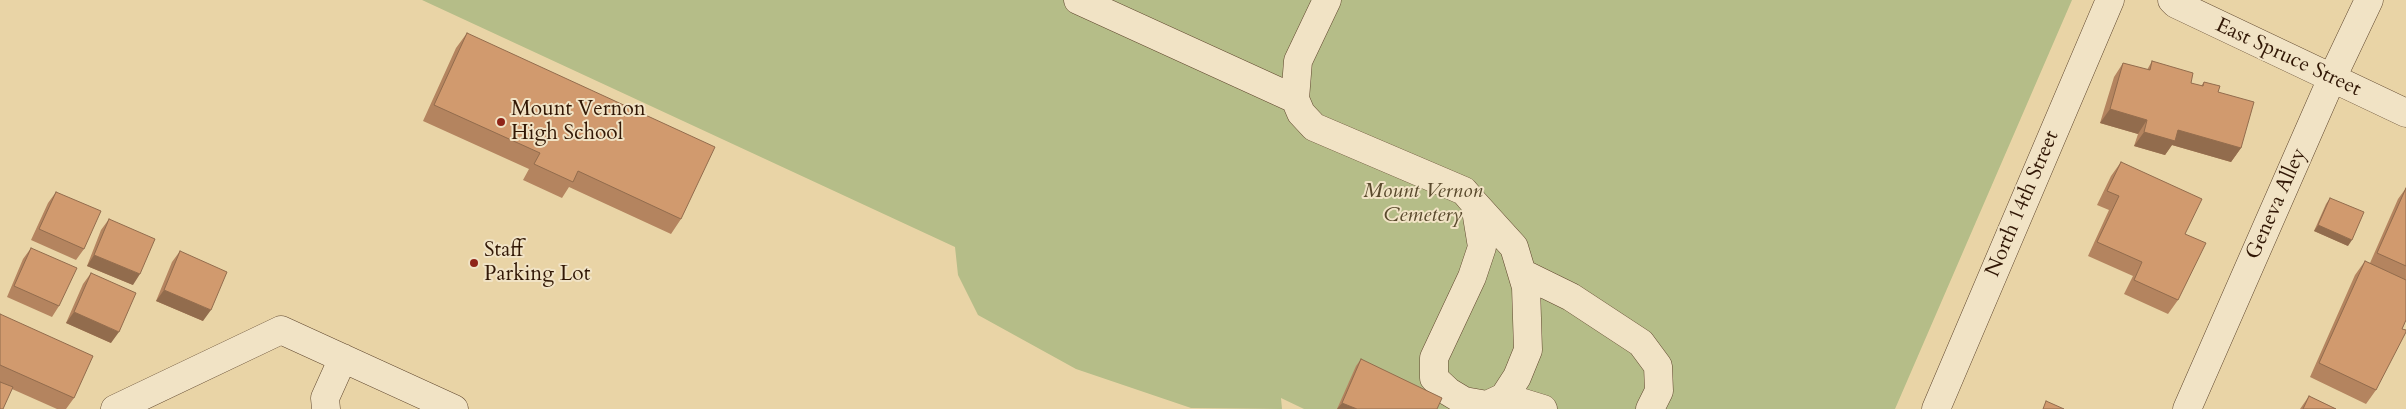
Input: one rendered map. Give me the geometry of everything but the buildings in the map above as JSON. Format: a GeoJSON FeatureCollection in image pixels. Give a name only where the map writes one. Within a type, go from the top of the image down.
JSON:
{"type":"FeatureCollection","features":[{"type":"Feature","properties":{"kind":"street"},"geometry":{"type":"LineString","coordinates":[[1078,0],[1295,99]]}},
{"type":"Feature","properties":{"kind":"street"},"geometry":{"type":"LineString","coordinates":[[1327,0],[1298,61],[1295,99],[1301,113],[1314,127],[1464,191],[1514,248],[1526,287],[1528,350],[1517,377],[1504,396],[1487,405],[1464,401],[1449,392],[1434,378],[1434,358],[1472,277],[1482,247],[1475,204]]}},
{"type":"Feature","properties":{"kind":"street","name":"North 14th Street"},"geometry":{"type":"LineString","coordinates":[[1936,409],[2110,0]]}},
{"type":"Feature","properties":{"kind":"street","name":"East Spruce Street"},"geometry":{"type":"LineString","coordinates":[[2172,0],[2176,4],[2406,113]]}},
{"type":"Feature","properties":{"kind":"street","name":"Geneva Alley"},"geometry":{"type":"LineString","coordinates":[[2187,409],[2332,78],[2369,0]]}},
{"type":"Feature","properties":{"kind":"street"},"geometry":{"type":"LineString","coordinates":[[1522,273],[1571,297],[1641,343],[1658,366],[1659,391],[1650,409]]}},
{"type":"Feature","properties":{"kind":"street"},"geometry":{"type":"LineString","coordinates":[[115,409],[281,330],[454,409]]}},
{"type":"Feature","properties":{"kind":"street"},"geometry":{"type":"LineString","coordinates":[[326,409],[325,398],[343,358]]}},
{"type":"Feature","properties":{"kind":"street"},"geometry":{"type":"LineString","coordinates":[[1504,396],[1543,409]]}},
{"type":"Feature","properties":{"kind":"green space","name":"Mount Vernon Cemetery"},"geometry":{"type":"Polygon","coordinates":[[[422,0],[2072,0],[1895,409],[1304,409],[1281,398],[1282,409],[1191,408],[1076,369],[978,315],[958,275],[955,247],[422,0]]]}},
{"type":"Feature","properties":{"kind":"place","name":"Mount Vernon High School"},"geometry":{"type":"Point","coordinates":[501,122]}},
{"type":"Feature","properties":{"kind":"place","name":"Staff Parking Lot"},"geometry":{"type":"Point","coordinates":[474,263]}}]}
